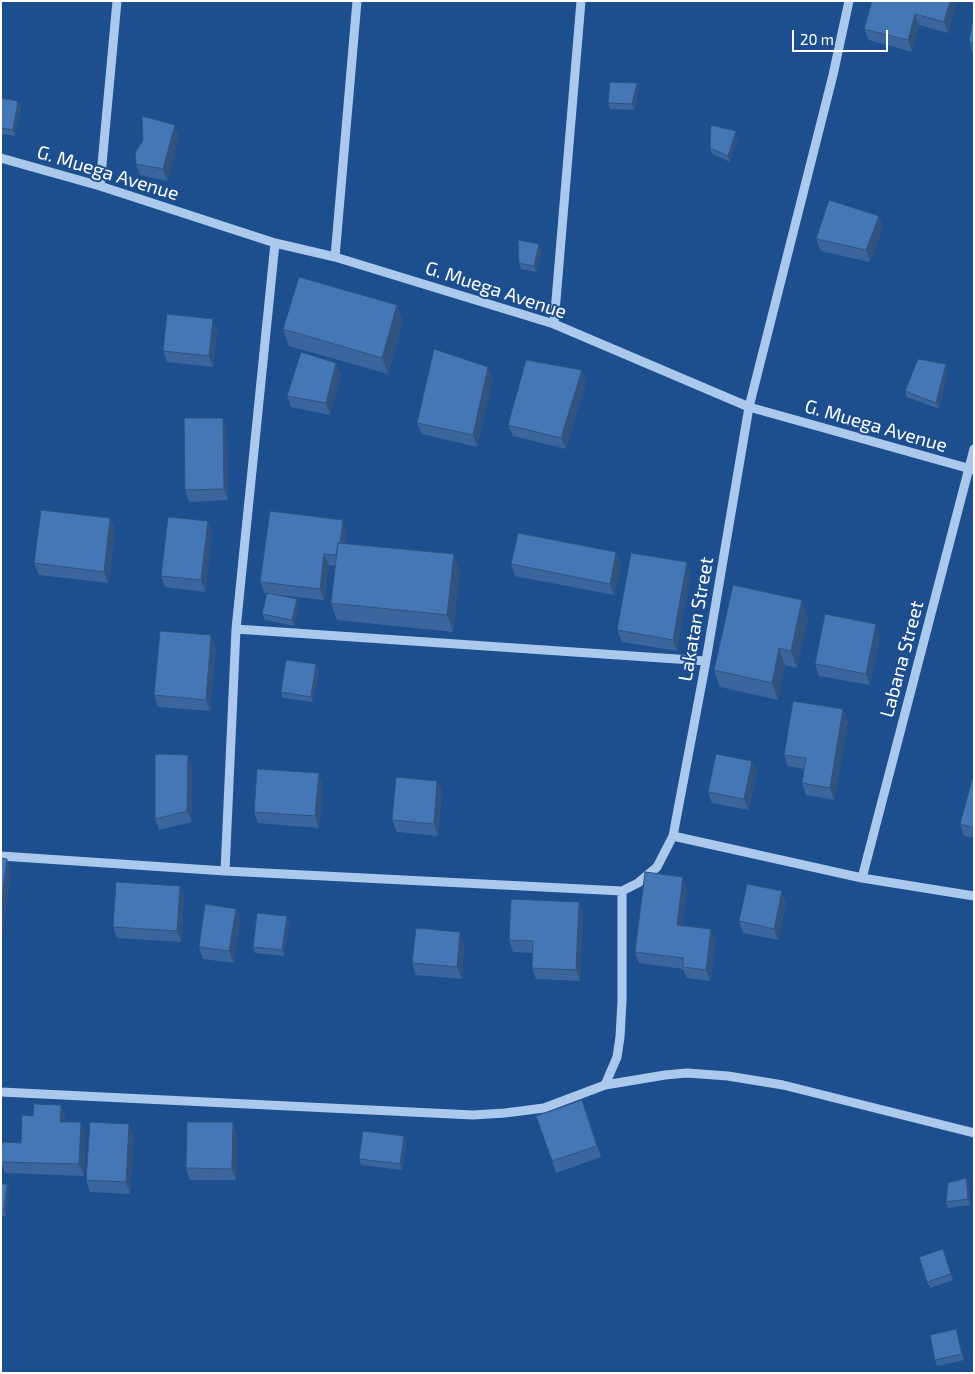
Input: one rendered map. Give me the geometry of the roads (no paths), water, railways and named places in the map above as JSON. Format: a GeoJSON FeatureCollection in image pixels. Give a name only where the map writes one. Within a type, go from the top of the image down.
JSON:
{"type":"FeatureCollection","features":[{"type":"Feature","properties":{"kind":"street"},"geometry":{"type":"LineString","coordinates":[[100,186],[117,1]]}},
{"type":"Feature","properties":{"kind":"street"},"geometry":{"type":"LineString","coordinates":[[335,257],[357,1]]}},
{"type":"Feature","properties":{"kind":"street"},"geometry":{"type":"LineString","coordinates":[[554,324],[581,1]]}},
{"type":"Feature","properties":{"kind":"street","name":"Lakatan Street"},"geometry":{"type":"LineString","coordinates":[[622,891],[638,883],[657,867],[673,836],[706,661],[749,407],[833,75],[849,1]]}},
{"type":"Feature","properties":{"kind":"street","name":"G. Muega Avenue"},"geometry":{"type":"LineString","coordinates":[[1,158],[100,186],[275,243],[335,257],[554,324],[749,407],[971,470]]}},
{"type":"Feature","properties":{"kind":"street"},"geometry":{"type":"LineString","coordinates":[[225,871],[236,629],[275,243]]}},
{"type":"Feature","properties":{"kind":"street","name":"Labana Street"},"geometry":{"type":"LineString","coordinates":[[862,878],[971,470],[974,449]]}},
{"type":"Feature","properties":{"kind":"street"},"geometry":{"type":"LineString","coordinates":[[236,629],[706,661]]}},
{"type":"Feature","properties":{"kind":"street"},"geometry":{"type":"LineString","coordinates":[[673,836],[862,878],[974,896]]}},
{"type":"Feature","properties":{"kind":"street"},"geometry":{"type":"LineString","coordinates":[[1,856],[225,871],[622,891],[622,1001],[620,1037],[617,1057],[604,1085]]}},
{"type":"Feature","properties":{"kind":"street"},"geometry":{"type":"LineString","coordinates":[[1,1092],[473,1115],[544,1108],[604,1085],[665,1075],[687,1074],[728,1076],[783,1085],[974,1133]]}}]}
